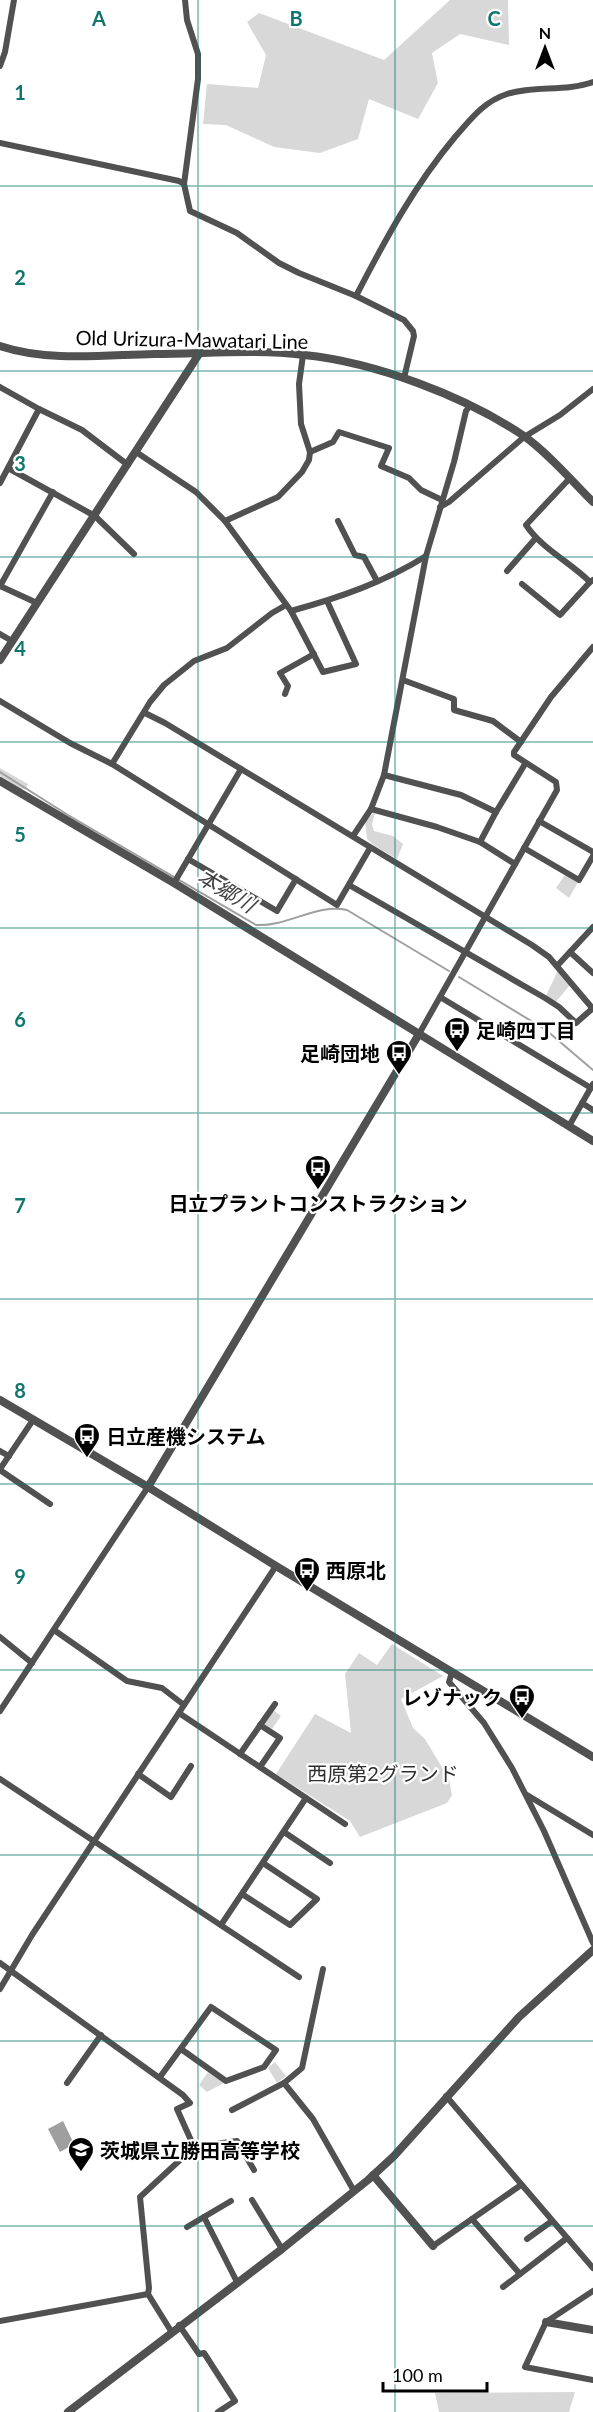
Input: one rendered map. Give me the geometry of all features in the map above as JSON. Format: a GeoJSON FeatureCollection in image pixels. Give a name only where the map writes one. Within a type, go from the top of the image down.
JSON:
{"type":"FeatureCollection","features":[{"type":"Feature","properties":{"kind":"street"},"geometry":{"type":"LineString","coordinates":[[0,66],[3,40],[14,0]]}},
{"type":"Feature","properties":{"kind":"street"},"geometry":{"type":"LineString","coordinates":[[185,0],[187,20],[198,54],[198,79],[184,184],[190,211],[237,234],[299,273],[404,320],[413,331],[413,343],[404,378]]}},
{"type":"Feature","properties":{"kind":"street"},"geometry":{"type":"LineString","coordinates":[[356,297],[393,225],[430,167],[477,112],[493,100],[509,93],[561,89],[593,82]]}},
{"type":"Feature","properties":{"kind":"street"},"geometry":{"type":"LineString","coordinates":[[0,143],[179,181],[184,184]]}},
{"type":"Feature","properties":{"kind":"street","name":"Old Urizura-Mawatari Line"},"geometry":{"type":"LineString","coordinates":[[0,346],[56,355],[303,355],[359,365],[404,378],[469,407],[524,437],[593,502]]}},
{"type":"Feature","properties":{"kind":"street"},"geometry":{"type":"LineString","coordinates":[[0,660],[199,354]]}},
{"type":"Feature","properties":{"kind":"street"},"geometry":{"type":"LineString","coordinates":[[225,520],[278,497],[302,472],[309,460],[310,453],[301,424],[299,384],[303,355]]}},
{"type":"Feature","properties":{"kind":"street"},"geometry":{"type":"LineString","coordinates":[[0,387],[39,410],[82,430],[128,465]]}},
{"type":"Feature","properties":{"kind":"street"},"geometry":{"type":"LineString","coordinates":[[440,507],[449,502],[524,437],[560,415],[593,389]]}},
{"type":"Feature","properties":{"kind":"street"},"geometry":{"type":"LineString","coordinates":[[353,836],[371,809],[384,775],[426,556],[469,407]]}},
{"type":"Feature","properties":{"kind":"street"},"geometry":{"type":"LineString","coordinates":[[0,483],[39,410]]}},
{"type":"Feature","properties":{"kind":"street"},"geometry":{"type":"LineString","coordinates":[[310,453],[333,442],[339,432],[389,448],[381,466],[410,478],[421,490],[442,500]]}},
{"type":"Feature","properties":{"kind":"street"},"geometry":{"type":"LineString","coordinates":[[136,452],[196,492],[225,520],[291,611],[323,672],[356,664],[327,601]]}},
{"type":"Feature","properties":{"kind":"street"},"geometry":{"type":"LineString","coordinates":[[8,468],[95,516],[134,554]]}},
{"type":"Feature","properties":{"kind":"street"},"geometry":{"type":"LineString","coordinates":[[522,584],[560,615],[592,581],[535,539],[526,525],[570,478]]}},
{"type":"Feature","properties":{"kind":"street"},"geometry":{"type":"LineString","coordinates":[[37,603],[0,586],[53,492]]}},
{"type":"Feature","properties":{"kind":"street"},"geometry":{"type":"LineString","coordinates":[[338,521],[356,555],[364,557],[377,581]]}},
{"type":"Feature","properties":{"kind":"street"},"geometry":{"type":"LineString","coordinates":[[507,571],[535,539]]}},
{"type":"Feature","properties":{"kind":"street"},"geometry":{"type":"LineString","coordinates":[[291,611],[327,601],[402,571],[426,556]]}},
{"type":"Feature","properties":{"kind":"street"},"geometry":{"type":"LineString","coordinates":[[112,764],[150,702],[164,685],[194,661],[227,648],[272,612],[286,605]]}},
{"type":"Feature","properties":{"kind":"street"},"geometry":{"type":"LineString","coordinates":[[0,634],[12,641]]}},
{"type":"Feature","properties":{"kind":"street"},"geometry":{"type":"LineString","coordinates":[[0,1711],[148,1486],[441,997],[558,790],[556,782],[514,755],[551,697],[593,647]]}},
{"type":"Feature","properties":{"kind":"street"},"geometry":{"type":"LineString","coordinates":[[285,694],[288,686],[280,672],[314,654]]}},
{"type":"Feature","properties":{"kind":"street"},"geometry":{"type":"LineString","coordinates":[[403,680],[454,699],[454,710],[493,722],[521,742]]}},
{"type":"Feature","properties":{"kind":"street"},"geometry":{"type":"LineString","coordinates":[[0,701],[70,743],[112,764],[337,905],[370,848]]}},
{"type":"Feature","properties":{"kind":"street"},"geometry":{"type":"LineString","coordinates":[[145,713],[541,951],[557,966],[593,1009],[576,1023],[545,998],[348,885]]}},
{"type":"Feature","properties":{"kind":"street"},"geometry":{"type":"LineString","coordinates":[[480,842],[525,764]]}},
{"type":"Feature","properties":{"kind":"street"},"geometry":{"type":"LineString","coordinates":[[174,883],[241,769]]}},
{"type":"Feature","properties":{"kind":"street"},"geometry":{"type":"LineString","coordinates":[[384,775],[461,795],[496,812]]}},
{"type":"Feature","properties":{"kind":"street"},"geometry":{"type":"LineString","coordinates":[[0,781],[174,883],[593,1141]]}},
{"type":"Feature","properties":{"kind":"street"},"geometry":{"type":"LineString","coordinates":[[371,809],[437,827],[480,842],[515,864]]}},
{"type":"Feature","properties":{"kind":"street"},"geometry":{"type":"LineString","coordinates":[[524,848],[579,880],[593,854],[539,821]]}},
{"type":"Feature","properties":{"kind":"street"},"geometry":{"type":"LineString","coordinates":[[188,859],[277,911],[296,879]]}},
{"type":"Feature","properties":{"kind":"street"},"geometry":{"type":"LineString","coordinates":[[557,966],[593,927]]}},
{"type":"Feature","properties":{"kind":"street"},"geometry":{"type":"LineString","coordinates":[[570,952],[593,973]]}},
{"type":"Feature","properties":{"kind":"street"},"geometry":{"type":"LineString","coordinates":[[441,997],[592,1086],[569,1126]]}},
{"type":"Feature","properties":{"kind":"street"},"geometry":{"type":"LineString","coordinates":[[582,1103],[593,1110]]}},
{"type":"Feature","properties":{"kind":"street"},"geometry":{"type":"LineString","coordinates":[[0,1400],[148,1486],[276,1566],[593,1756]]}},
{"type":"Feature","properties":{"kind":"street"},"geometry":{"type":"LineString","coordinates":[[33,1420],[0,1470],[50,1504]]}},
{"type":"Feature","properties":{"kind":"street"},"geometry":{"type":"LineString","coordinates":[[0,1450],[9,1456]]}},
{"type":"Feature","properties":{"kind":"street"},"geometry":{"type":"LineString","coordinates":[[0,1989],[10,1970],[276,1566]]}},
{"type":"Feature","properties":{"kind":"street"},"geometry":{"type":"LineString","coordinates":[[54,1630],[127,1681],[162,1688],[184,1705]]}},
{"type":"Feature","properties":{"kind":"street"},"geometry":{"type":"LineString","coordinates":[[0,1637],[32,1663]]}},
{"type":"Feature","properties":{"kind":"street"},"geometry":{"type":"LineString","coordinates":[[452,1672],[449,1682],[484,1723],[526,1795],[593,1943]]}},
{"type":"Feature","properties":{"kind":"street"},"geometry":{"type":"LineString","coordinates":[[240,1754],[275,1704]]}},
{"type":"Feature","properties":{"kind":"street"},"geometry":{"type":"LineString","coordinates":[[179,1713],[345,1824]]}},
{"type":"Feature","properties":{"kind":"street"},"geometry":{"type":"LineString","coordinates":[[260,1725],[280,1738],[260,1767]]}},
{"type":"Feature","properties":{"kind":"street"},"geometry":{"type":"LineString","coordinates":[[138,1774],[171,1797],[192,1766]]}},
{"type":"Feature","properties":{"kind":"street"},"geometry":{"type":"LineString","coordinates":[[0,1779],[93,1843],[299,1977]]}},
{"type":"Feature","properties":{"kind":"street"},"geometry":{"type":"LineString","coordinates":[[526,1795],[593,1835]]}},
{"type":"Feature","properties":{"kind":"street"},"geometry":{"type":"LineString","coordinates":[[221,1925],[306,1798]]}},
{"type":"Feature","properties":{"kind":"street"},"geometry":{"type":"LineString","coordinates":[[284,1832],[330,1863]]}},
{"type":"Feature","properties":{"kind":"street"},"geometry":{"type":"LineString","coordinates":[[242,1894],[290,1925],[317,1899],[263,1863]]}},
{"type":"Feature","properties":{"kind":"street"},"geometry":{"type":"LineString","coordinates":[[68,2412],[282,2248],[373,2175],[394,2156],[519,2017],[593,1950]]}},
{"type":"Feature","properties":{"kind":"street"},"geometry":{"type":"LineString","coordinates":[[0,1963],[183,2095],[190,2103],[177,2109],[194,2147]]}},
{"type":"Feature","properties":{"kind":"street"},"geometry":{"type":"LineString","coordinates":[[232,2110],[284,2083],[302,2068],[323,1969]]}},
{"type":"Feature","properties":{"kind":"street"},"geometry":{"type":"LineString","coordinates":[[160,2077],[180,2049],[211,2007],[276,2050],[274,2056],[264,2067],[226,2081],[180,2049]]}},
{"type":"Feature","properties":{"kind":"street"},"geometry":{"type":"LineString","coordinates":[[67,2083],[101,2036]]}},
{"type":"Feature","properties":{"kind":"street"},"geometry":{"type":"LineString","coordinates":[[284,2083],[313,2119],[354,2191]]}},
{"type":"Feature","properties":{"kind":"street"},"geometry":{"type":"LineString","coordinates":[[446,2096],[593,2268]]}},
{"type":"Feature","properties":{"kind":"street"},"geometry":{"type":"LineString","coordinates":[[171,2331],[148,2294],[140,2197],[194,2147],[237,2141],[254,2170]]}},
{"type":"Feature","properties":{"kind":"street"},"geometry":{"type":"LineString","coordinates":[[373,2175],[433,2246],[521,2185]]}},
{"type":"Feature","properties":{"kind":"street"},"geometry":{"type":"LineString","coordinates":[[252,2200],[282,2248]]}},
{"type":"Feature","properties":{"kind":"street"},"geometry":{"type":"LineString","coordinates":[[187,2227],[231,2201]]}},
{"type":"Feature","properties":{"kind":"street"},"geometry":{"type":"LineString","coordinates":[[204,2217],[237,2282]]}},
{"type":"Feature","properties":{"kind":"street"},"geometry":{"type":"LineString","coordinates":[[472,2218],[520,2274]]}},
{"type":"Feature","properties":{"kind":"street"},"geometry":{"type":"LineString","coordinates":[[527,2239],[552,2221]]}},
{"type":"Feature","properties":{"kind":"street"},"geometry":{"type":"LineString","coordinates":[[503,2287],[567,2238]]}},
{"type":"Feature","properties":{"kind":"street"},"geometry":{"type":"LineString","coordinates":[[593,2291],[546,2322],[525,2367],[593,2380]]}},
{"type":"Feature","properties":{"kind":"street"},"geometry":{"type":"LineString","coordinates":[[0,2321],[148,2294]]}},
{"type":"Feature","properties":{"kind":"street"},"geometry":{"type":"LineString","coordinates":[[546,2322],[593,2330]]}},
{"type":"Feature","properties":{"kind":"street"},"geometry":{"type":"LineString","coordinates":[[179,2325],[199,2354],[204,2353],[235,2401],[218,2412]]}},
{"type":"Feature","properties":{"kind":"green space"},"geometry":{"type":"Polygon","coordinates":[[[450,0],[508,0],[509,45],[460,34],[432,53],[438,83],[418,119],[369,99],[358,139],[320,153],[274,147],[226,125],[203,124],[207,84],[258,88],[266,55],[247,22],[259,13],[384,60],[450,0]]]}},
{"type":"Feature","properties":{"kind":"green space"},"geometry":{"type":"Polygon","coordinates":[[[0,768],[28,784],[26,789],[21,789],[0,776],[0,768]]]}},
{"type":"Feature","properties":{"kind":"green space"},"geometry":{"type":"Polygon","coordinates":[[[375,812],[372,825],[374,831],[393,836],[403,844],[397,859],[367,839],[365,821],[375,812]]]}},
{"type":"Feature","properties":{"kind":"green space"},"geometry":{"type":"Polygon","coordinates":[[[565,875],[578,882],[569,898],[556,888],[565,875]]]}},
{"type":"Feature","properties":{"kind":"green space"},"geometry":{"type":"Polygon","coordinates":[[[558,970],[570,985],[555,1003],[545,998],[558,970]]]}},
{"type":"Feature","properties":{"kind":"green space","name":"西原第2グランド"},"geometry":{"type":"Polygon","coordinates":[[[392,1644],[443,1676],[401,1699],[413,1728],[425,1739],[449,1779],[452,1795],[447,1803],[360,1837],[350,1821],[276,1774],[315,1714],[351,1733],[345,1674],[359,1653],[377,1665],[392,1644]]]}},
{"type":"Feature","properties":{"kind":"green space"},"geometry":{"type":"Polygon","coordinates":[[[273,1710],[281,1716],[272,1729],[264,1724],[273,1710]]]}},
{"type":"Feature","properties":{"kind":"green space"},"geometry":{"type":"Polygon","coordinates":[[[275,2062],[286,2076],[277,2083],[268,2068],[275,2062]]]}},
{"type":"Feature","properties":{"kind":"green space"},"geometry":{"type":"Polygon","coordinates":[[[208,2072],[224,2083],[207,2092],[199,2085],[208,2072]]]}},
{"type":"Feature","properties":{"kind":"green space"},"geometry":{"type":"Polygon","coordinates":[[[575,2392],[569,2412],[439,2412],[435,2393],[575,2392]]]}},
{"type":"Feature","properties":{"kind":"shaded area"},"geometry":{"type":"Polygon","coordinates":[[[63,2121],[74,2144],[60,2152],[48,2129],[63,2121]]]}},
{"type":"Feature","properties":{"kind":"waterway","name":"本郷川"},"geometry":{"type":"LineString","coordinates":[[0,772],[68,815],[256,925],[279,923],[324,910],[347,910],[449,971]]}},
{"type":"Feature","properties":{"kind":"waterway","name":"本郷川"},"geometry":{"type":"LineString","coordinates":[[459,977],[546,1030],[593,1070]]}},
{"type":"Feature","properties":{"kind":"place","name":"足崎四丁目"},"geometry":{"type":"Point","coordinates":[457,1053]}},
{"type":"Feature","properties":{"kind":"place","name":"足崎団地"},"geometry":{"type":"Point","coordinates":[399,1076]}},
{"type":"Feature","properties":{"kind":"place","name":"日立プラントコンストラクション"},"geometry":{"type":"Point","coordinates":[318,1191]}},
{"type":"Feature","properties":{"kind":"place","name":"日立産機システム"},"geometry":{"type":"Point","coordinates":[87,1459]}},
{"type":"Feature","properties":{"kind":"place","name":"西原北"},"geometry":{"type":"Point","coordinates":[307,1593]}},
{"type":"Feature","properties":{"kind":"place","name":"レゾナック"},"geometry":{"type":"Point","coordinates":[522,1720]}},
{"type":"Feature","properties":{"kind":"place","name":"茨城県立勝田高等学校"},"geometry":{"type":"Point","coordinates":[81,2173]}}]}
